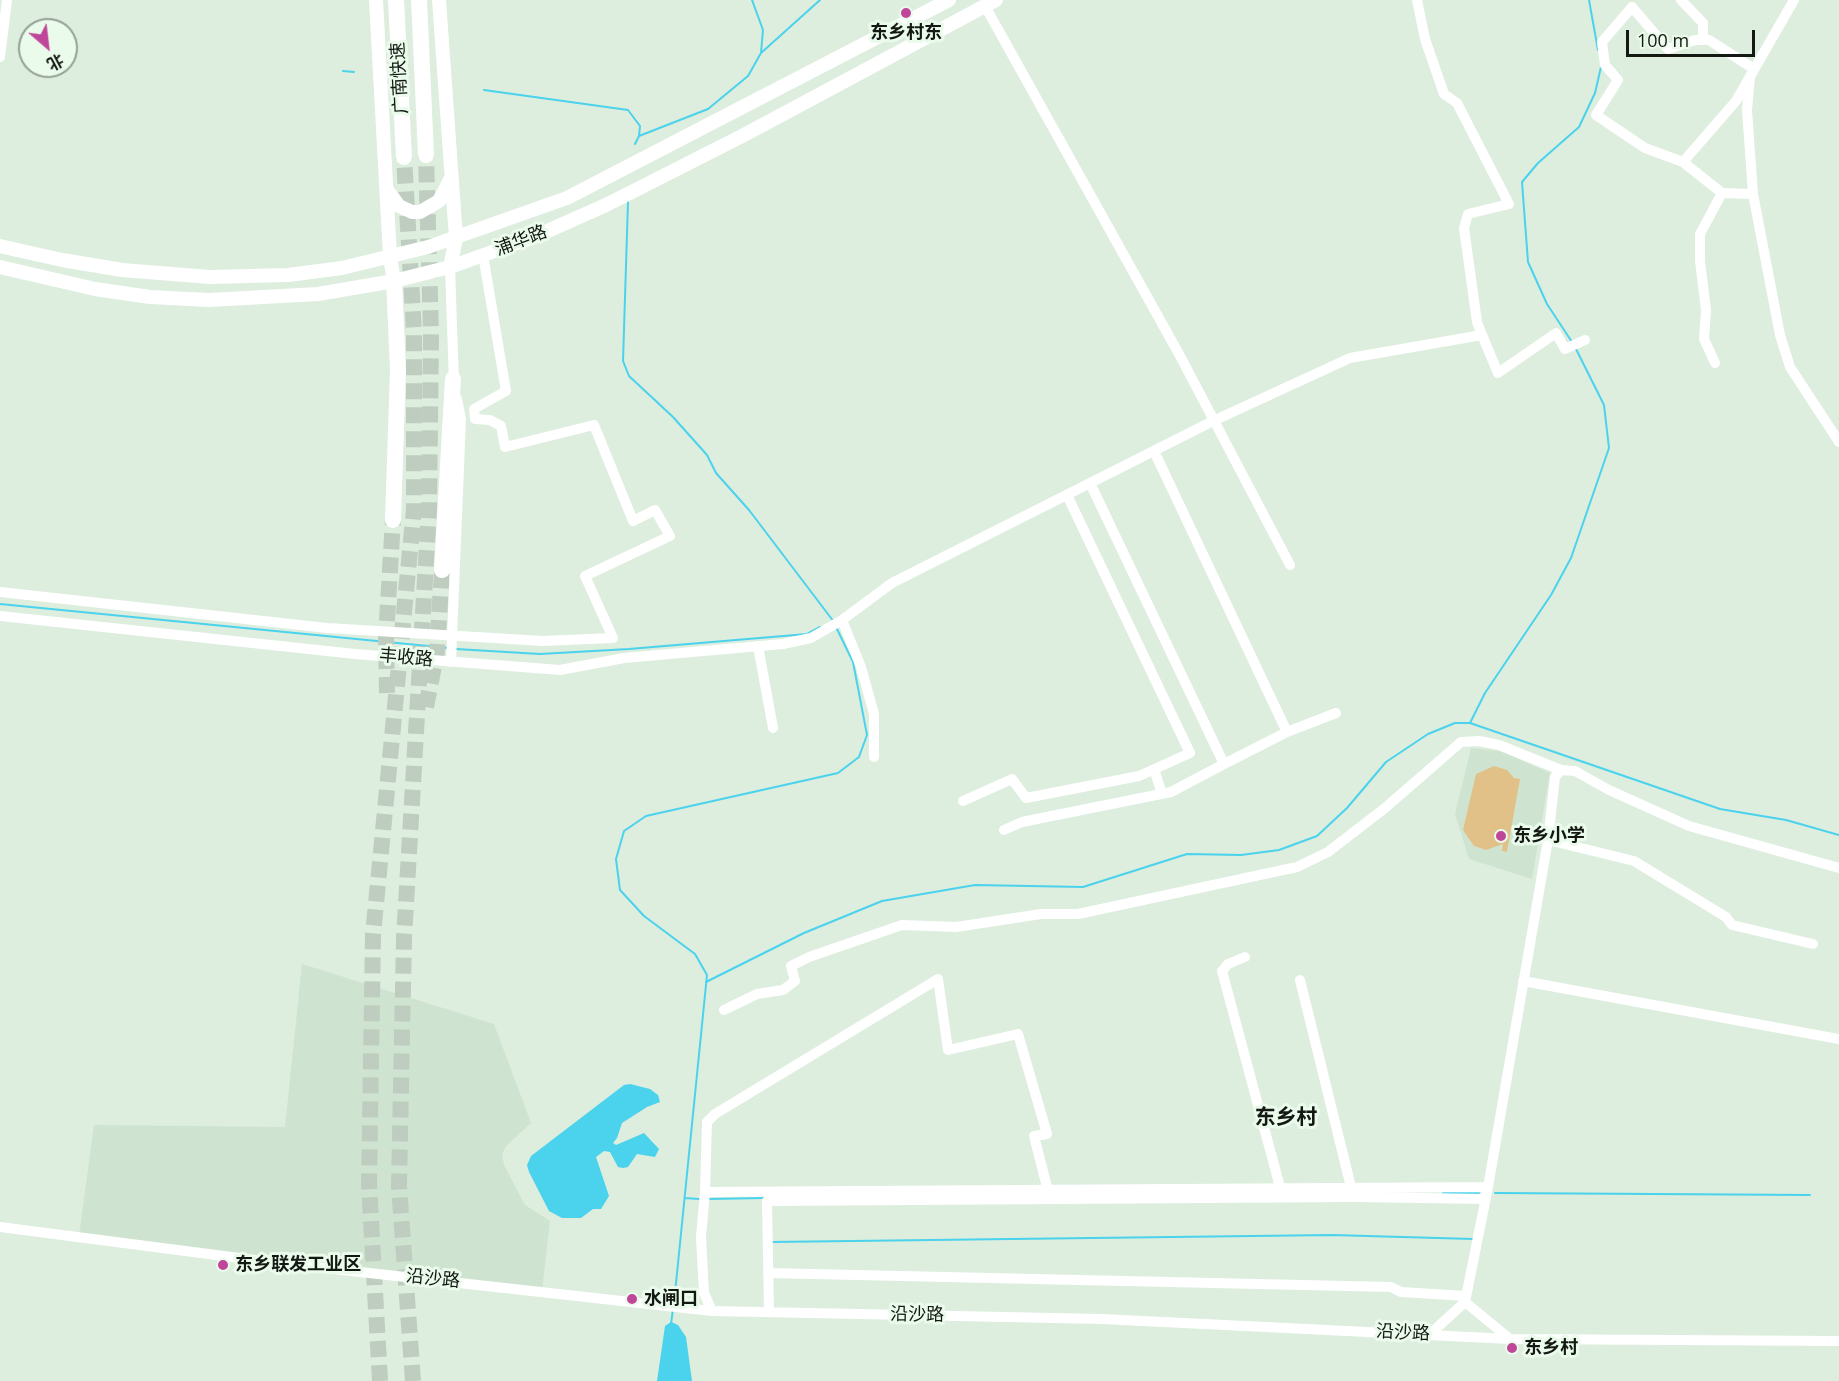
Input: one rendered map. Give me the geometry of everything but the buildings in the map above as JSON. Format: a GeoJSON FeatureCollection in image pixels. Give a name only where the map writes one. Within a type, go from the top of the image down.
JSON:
{"type":"FeatureCollection","features":[{"type":"Feature","properties":{"kind":"highway","name":"广南快速"},"geometry":{"type":"LineString","coordinates":[[396,0],[404,157]]}},
{"type":"Feature","properties":{"kind":"highway","name":"广南快速"},"geometry":{"type":"LineString","coordinates":[[418,0],[426,155]]}},
{"type":"Feature","properties":{"kind":"highway"},"geometry":{"type":"LineString","coordinates":[[393,520],[398,370],[394,281]]}},
{"type":"Feature","properties":{"kind":"highway"},"geometry":{"type":"LineString","coordinates":[[442,570],[453,380]]}},
{"type":"Feature","properties":{"kind":"main road"},"geometry":{"type":"LineString","coordinates":[[375,0],[390,257],[394,281]]}},
{"type":"Feature","properties":{"kind":"main road"},"geometry":{"type":"LineString","coordinates":[[440,0],[456,238],[450,267]]}},
{"type":"Feature","properties":{"kind":"main road","name":"浦华路"},"geometry":{"type":"LineString","coordinates":[[0,246],[122,270],[210,277],[288,275],[342,268],[390,257],[456,238],[567,198],[949,0]]}},
{"type":"Feature","properties":{"kind":"main road","name":"浦华路"},"geometry":{"type":"LineString","coordinates":[[0,267],[95,289],[150,297],[209,300],[318,294],[394,281],[450,267],[534,237],[629,194],[991,3]]}},
{"type":"Feature","properties":{"kind":"main road"},"geometry":{"type":"LineString","coordinates":[[386,188],[399,206],[412,212],[420,212],[439,201],[448,186],[451,175]]}},
{"type":"Feature","properties":{"kind":"street"},"geometry":{"type":"LineString","coordinates":[[0,57],[7,0]]}},
{"type":"Feature","properties":{"kind":"street"},"geometry":{"type":"LineString","coordinates":[[1417,0],[1425,39],[1444,94],[1457,103],[1509,204],[1468,214],[1464,228],[1477,322],[1498,373],[1556,333],[1565,350],[1584,340]]}},
{"type":"Feature","properties":{"kind":"street"},"geometry":{"type":"LineString","coordinates":[[1681,0],[1703,23],[1703,40]]}},
{"type":"Feature","properties":{"kind":"street"},"geometry":{"type":"LineString","coordinates":[[1683,162],[1736,101],[1794,0]]}},
{"type":"Feature","properties":{"kind":"street"},"geometry":{"type":"LineString","coordinates":[[991,3],[1290,565]]}},
{"type":"Feature","properties":{"kind":"street"},"geometry":{"type":"LineString","coordinates":[[1752,72],[1715,43],[1703,40],[1668,49],[1635,3],[1602,42],[1605,65],[1618,80],[1596,115],[1645,148],[1683,162],[1722,193],[1753,194]]}},
{"type":"Feature","properties":{"kind":"street"},"geometry":{"type":"LineString","coordinates":[[1752,72],[1747,110],[1753,194],[1780,335],[1790,367],[1839,442]]}},
{"type":"Feature","properties":{"kind":"street"},"geometry":{"type":"LineString","coordinates":[[1715,363],[1704,339],[1706,310],[1700,261],[1700,234],[1722,193]]}},
{"type":"Feature","properties":{"kind":"street"},"geometry":{"type":"LineString","coordinates":[[0,592],[327,628],[543,641],[613,639],[585,576],[670,536],[655,510],[633,521],[594,425],[505,447],[501,426],[490,420],[475,418],[474,409],[506,392],[483,255]]}},
{"type":"Feature","properties":{"kind":"street"},"geometry":{"type":"LineString","coordinates":[[450,267],[453,380],[461,419],[451,662]]}},
{"type":"Feature","properties":{"kind":"street"},"geometry":{"type":"LineString","coordinates":[[874,758],[874,714],[861,667],[842,620],[892,583],[1213,421],[1350,358],[1482,334]]}},
{"type":"Feature","properties":{"kind":"street"},"geometry":{"type":"LineString","coordinates":[[1154,451],[1287,732]]}},
{"type":"Feature","properties":{"kind":"street"},"geometry":{"type":"LineString","coordinates":[[1090,483],[1224,764]]}},
{"type":"Feature","properties":{"kind":"street"},"geometry":{"type":"LineString","coordinates":[[963,801],[1011,779],[1026,798],[1139,776],[1190,753],[1187,742],[1067,495]]}},
{"type":"Feature","properties":{"kind":"street","name":"丰收路"},"geometry":{"type":"LineString","coordinates":[[0,616],[451,662],[560,670],[624,658],[758,646],[811,638],[842,620]]}},
{"type":"Feature","properties":{"kind":"street"},"geometry":{"type":"LineString","coordinates":[[758,646],[773,728]]}},
{"type":"Feature","properties":{"kind":"street"},"geometry":{"type":"LineString","coordinates":[[1004,830],[1022,822],[1171,792],[1287,732],[1336,713]]}},
{"type":"Feature","properties":{"kind":"street"},"geometry":{"type":"LineString","coordinates":[[724,1010],[757,994],[783,990],[795,981],[791,966],[808,957],[902,925],[956,927],[1041,914],[1078,914],[1297,867],[1328,852],[1385,808],[1449,750],[1461,742],[1479,741],[1499,746],[1561,770],[1575,771],[1609,790],[1689,826],[1839,868]]}},
{"type":"Feature","properties":{"kind":"street"},"geometry":{"type":"LineString","coordinates":[[1154,769],[1162,794]]}},
{"type":"Feature","properties":{"kind":"street"},"geometry":{"type":"LineString","coordinates":[[1429,1335],[1466,1299],[1486,1199],[1548,840],[1555,777],[1561,770]]}},
{"type":"Feature","properties":{"kind":"street"},"geometry":{"type":"LineString","coordinates":[[1548,840],[1634,861],[1726,916],[1732,925],[1813,944]]}},
{"type":"Feature","properties":{"kind":"street"},"geometry":{"type":"LineString","coordinates":[[1245,957],[1228,964],[1222,971],[1280,1187]]}},
{"type":"Feature","properties":{"kind":"street"},"geometry":{"type":"LineString","coordinates":[[712,1311],[704,1293],[701,1237],[707,1122],[715,1114],[938,979],[948,1050],[1018,1034],[1047,1134],[1034,1136],[1048,1191]]}},
{"type":"Feature","properties":{"kind":"street"},"geometry":{"type":"LineString","coordinates":[[1300,980],[1351,1187]]}},
{"type":"Feature","properties":{"kind":"street"},"geometry":{"type":"LineString","coordinates":[[1523,981],[1839,1039]]}},
{"type":"Feature","properties":{"kind":"street"},"geometry":{"type":"LineString","coordinates":[[705,1192],[1488,1187]]}},
{"type":"Feature","properties":{"kind":"street"},"geometry":{"type":"LineString","coordinates":[[770,1312],[766,1202],[1343,1197],[1486,1199]]}},
{"type":"Feature","properties":{"kind":"street","name":"沿沙路"},"geometry":{"type":"LineString","coordinates":[[0,1227],[270,1262],[712,1311],[1102,1319],[1510,1339],[1839,1341]]}},
{"type":"Feature","properties":{"kind":"street"},"geometry":{"type":"LineString","coordinates":[[768,1273],[1391,1287],[1401,1292],[1466,1299],[1510,1339]]}},
{"type":"Feature","properties":{"kind":"shaded area","name":"东乡小学"},"geometry":{"type":"Polygon","coordinates":[[[1471,748],[1500,751],[1550,773],[1532,879],[1469,859],[1455,814],[1471,748]]]}},
{"type":"Feature","properties":{"kind":"shaded area"},"geometry":{"type":"Polygon","coordinates":[[[1494,766],[1507,770],[1514,778],[1520,779],[1507,852],[1502,851],[1503,844],[1486,850],[1474,846],[1463,830],[1476,774],[1494,766]]]}},
{"type":"Feature","properties":{"kind":"shaded area"},"geometry":{"type":"Polygon","coordinates":[[[302,964],[494,1024],[531,1123],[506,1146],[502,1154],[504,1165],[525,1205],[550,1221],[542,1291],[79,1236],[94,1125],[285,1127],[302,964]]]}},
{"type":"Feature","properties":{"kind":"water"},"geometry":{"type":"Polygon","coordinates":[[[630,1084],[650,1089],[658,1095],[660,1102],[647,1107],[622,1123],[613,1143],[616,1145],[644,1133],[659,1149],[655,1157],[637,1154],[628,1167],[623,1168],[618,1167],[610,1152],[604,1151],[596,1157],[609,1196],[601,1209],[593,1209],[581,1218],[562,1218],[549,1211],[529,1172],[527,1165],[531,1156],[624,1085],[630,1084]]]}},
{"type":"Feature","properties":{"kind":"water"},"geometry":{"type":"Polygon","coordinates":[[[671,1322],[678,1325],[686,1337],[692,1381],[657,1381],[665,1326],[671,1322]]]}},
{"type":"Feature","properties":{"kind":"waterway"},"geometry":{"type":"LineString","coordinates":[[635,144],[639,136],[708,109],[748,76],[761,53],[763,30],[752,0]]}},
{"type":"Feature","properties":{"kind":"waterway"},"geometry":{"type":"LineString","coordinates":[[761,53],[820,0]]}},
{"type":"Feature","properties":{"kind":"waterway"},"geometry":{"type":"LineString","coordinates":[[1589,0],[1598,50]]}},
{"type":"Feature","properties":{"kind":"waterway"},"geometry":{"type":"LineString","coordinates":[[1572,342],[1547,304],[1528,262],[1522,182],[1538,163],[1579,127],[1595,93],[1601,67]]}},
{"type":"Feature","properties":{"kind":"waterway"},"geometry":{"type":"LineString","coordinates":[[343,71],[354,72]]}},
{"type":"Feature","properties":{"kind":"waterway"},"geometry":{"type":"LineString","coordinates":[[484,90],[628,110],[640,126],[639,136]]}},
{"type":"Feature","properties":{"kind":"waterway"},"geometry":{"type":"LineString","coordinates":[[628,202],[623,361],[629,376],[673,417],[707,455],[716,473],[749,510],[834,622]]}},
{"type":"Feature","properties":{"kind":"waterway"},"geometry":{"type":"LineString","coordinates":[[706,982],[804,933],[882,901],[975,885],[1083,887],[1187,854],[1241,855],[1279,850],[1317,836],[1347,808],[1386,762],[1428,734],[1455,723],[1470,723],[1485,693],[1551,595],[1571,558],[1609,448],[1604,405],[1576,349]]}},
{"type":"Feature","properties":{"kind":"waterway"},"geometry":{"type":"LineString","coordinates":[[0,604],[448,648]]}},
{"type":"Feature","properties":{"kind":"waterway"},"geometry":{"type":"LineString","coordinates":[[456,649],[540,654],[629,649],[807,634],[820,627]]}},
{"type":"Feature","properties":{"kind":"waterway"},"geometry":{"type":"LineString","coordinates":[[674,1303],[707,975],[695,954],[644,916],[620,890],[616,859],[624,831],[646,816],[838,773],[859,757],[867,735],[853,662],[836,627]]}},
{"type":"Feature","properties":{"kind":"waterway"},"geometry":{"type":"LineString","coordinates":[[1470,723],[1720,809],[1786,820],[1839,835]]}},
{"type":"Feature","properties":{"kind":"waterway"},"geometry":{"type":"LineString","coordinates":[[1443,1193],[1479,1193]]}},
{"type":"Feature","properties":{"kind":"waterway"},"geometry":{"type":"LineString","coordinates":[[1495,1193],[1810,1195]]}},
{"type":"Feature","properties":{"kind":"waterway"},"geometry":{"type":"LineString","coordinates":[[685,1198],[699,1199]]}},
{"type":"Feature","properties":{"kind":"waterway"},"geometry":{"type":"LineString","coordinates":[[709,1199],[765,1198]]}},
{"type":"Feature","properties":{"kind":"waterway"},"geometry":{"type":"LineString","coordinates":[[771,1242],[1332,1235],[1473,1239]]}},
{"type":"Feature","properties":{"kind":"waterway"},"geometry":{"type":"LineString","coordinates":[[671,1324],[673,1309]]}},
{"type":"Feature","properties":{"kind":"tunnel"},"geometry":{"type":"LineString","coordinates":[[413,1381],[399,1186],[404,938],[429,510],[431,333],[426,155]]}},
{"type":"Feature","properties":{"kind":"tunnel"},"geometry":{"type":"LineString","coordinates":[[380,1381],[369,1184],[373,935],[414,509],[414,332],[404,157]]}},
{"type":"Feature","properties":{"kind":"tunnel"},"geometry":{"type":"LineString","coordinates":[[387,693],[386,637],[393,520]]}},
{"type":"Feature","properties":{"kind":"tunnel"},"geometry":{"type":"LineString","coordinates":[[426,707],[437,651],[442,570]]}},
{"type":"Feature","properties":{"kind":"place","name":"东乡村东"},"geometry":{"type":"Point","coordinates":[906,13]}},
{"type":"Feature","properties":{"kind":"place","name":"东乡小学"},"geometry":{"type":"Point","coordinates":[1501,836]}},
{"type":"Feature","properties":{"kind":"place","name":"东乡联发工业区"},"geometry":{"type":"Point","coordinates":[223,1265]}},
{"type":"Feature","properties":{"kind":"place","name":"水闸口"},"geometry":{"type":"Point","coordinates":[632,1299]}},
{"type":"Feature","properties":{"kind":"place","name":"东乡村"},"geometry":{"type":"Point","coordinates":[1512,1348]}},
{"type":"Feature","properties":{"kind":"district","name":"东乡村"},"geometry":{"type":"Point","coordinates":[1286,1118]}}]}
